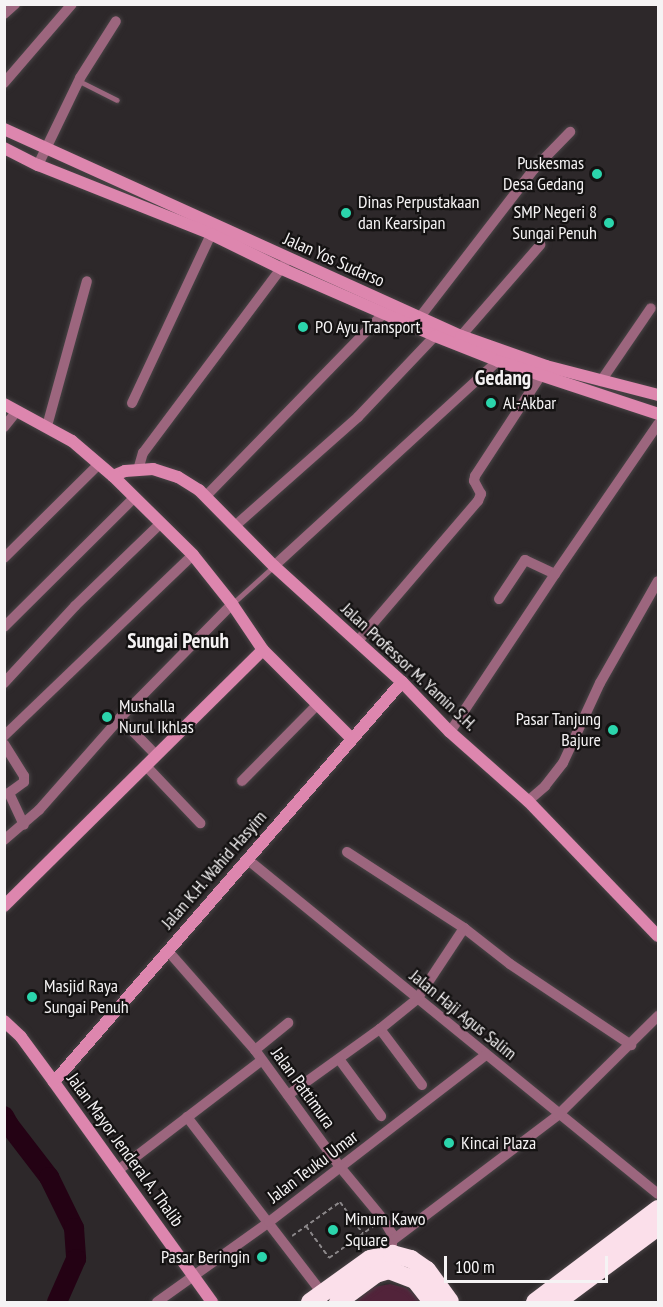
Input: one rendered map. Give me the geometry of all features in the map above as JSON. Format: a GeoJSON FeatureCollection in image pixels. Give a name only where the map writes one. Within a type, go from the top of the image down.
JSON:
{"type":"FeatureCollection","features":[{"type":"Feature","properties":{"kind":"highway"},"geometry":{"type":"LineString","coordinates":[[536,1302],[658,1209]]}},
{"type":"Feature","properties":{"kind":"highway"},"geometry":{"type":"LineString","coordinates":[[563,1301],[658,1227]]}},
{"type":"Feature","properties":{"kind":"highway"},"geometry":{"type":"LineString","coordinates":[[316,1298],[370,1259],[393,1247],[427,1270],[450,1302]]}},
{"type":"Feature","properties":{"kind":"highway"},"geometry":{"type":"LineString","coordinates":[[338,1302],[376,1274],[389,1270],[415,1280],[432,1302]]}},
{"type":"Feature","properties":{"kind":"street"},"geometry":{"type":"LineString","coordinates":[[4,14],[15,4]]}},
{"type":"Feature","properties":{"kind":"street"},"geometry":{"type":"LineString","coordinates":[[4,83],[72,4]]}},
{"type":"Feature","properties":{"kind":"street"},"geometry":{"type":"LineString","coordinates":[[38,165],[78,81],[116,21]]}},
{"type":"Feature","properties":{"kind":"street","name":"Jalan Yos Sudarso"},"geometry":{"type":"LineString","coordinates":[[4,129],[130,185],[383,314],[435,336],[498,361],[513,360],[658,395]]}},
{"type":"Feature","properties":{"kind":"street"},"geometry":{"type":"LineString","coordinates":[[420,317],[534,169],[570,132]]}},
{"type":"Feature","properties":{"kind":"street","name":"Jalan Yos Sudarso"},"geometry":{"type":"LineString","coordinates":[[4,148],[38,165],[420,317],[541,375],[658,414]]}},
{"type":"Feature","properties":{"kind":"street"},"geometry":{"type":"LineString","coordinates":[[132,403],[211,234]]}},
{"type":"Feature","properties":{"kind":"street"},"geometry":{"type":"LineString","coordinates":[[461,336],[540,244]]}},
{"type":"Feature","properties":{"kind":"street"},"geometry":{"type":"LineString","coordinates":[[138,470],[142,453],[284,264]]}},
{"type":"Feature","properties":{"kind":"street"},"geometry":{"type":"LineString","coordinates":[[47,426],[87,281]]}},
{"type":"Feature","properties":{"kind":"street"},"geometry":{"type":"LineString","coordinates":[[601,381],[651,308]]}},
{"type":"Feature","properties":{"kind":"street"},"geometry":{"type":"LineString","coordinates":[[206,496],[383,314]]}},
{"type":"Feature","properties":{"kind":"street"},"geometry":{"type":"LineString","coordinates":[[236,525],[358,417],[435,336]]}},
{"type":"Feature","properties":{"kind":"street"},"geometry":{"type":"LineString","coordinates":[[274,566],[498,361]]}},
{"type":"Feature","properties":{"kind":"street"},"geometry":{"type":"LineString","coordinates":[[357,642],[478,501],[481,494],[474,481],[475,476],[541,375]]}},
{"type":"Feature","properties":{"kind":"street"},"geometry":{"type":"LineString","coordinates":[[4,404],[72,441],[113,476],[193,555],[232,604],[263,650],[352,739]]}},
{"type":"Feature","properties":{"kind":"street"},"geometry":{"type":"LineString","coordinates":[[4,427],[16,411]]}},
{"type":"Feature","properties":{"kind":"street"},"geometry":{"type":"LineString","coordinates":[[450,732],[658,424]]}},
{"type":"Feature","properties":{"kind":"street"},"geometry":{"type":"LineString","coordinates":[[4,558],[98,465]]}},
{"type":"Feature","properties":{"kind":"street","name":"Jalan Professor M. Yamin S.H."},"geometry":{"type":"LineString","coordinates":[[113,476],[153,469],[178,477],[206,496],[274,566],[402,682],[450,732],[528,801],[658,936]]}},
{"type":"Feature","properties":{"kind":"street"},"geometry":{"type":"LineString","coordinates":[[4,627],[134,498]]}},
{"type":"Feature","properties":{"kind":"street"},"geometry":{"type":"LineString","coordinates":[[4,683],[75,606],[160,523]]}},
{"type":"Feature","properties":{"kind":"street"},"geometry":{"type":"LineString","coordinates":[[4,736],[193,555]]}},
{"type":"Feature","properties":{"kind":"street"},"geometry":{"type":"LineString","coordinates":[[499,599],[525,560],[555,574]]}},
{"type":"Feature","properties":{"kind":"street"},"geometry":{"type":"LineString","coordinates":[[528,801],[545,786],[563,763],[600,683],[658,581]]}},
{"type":"Feature","properties":{"kind":"street"},"geometry":{"type":"LineString","coordinates":[[4,840],[24,825],[120,718],[232,604]]}},
{"type":"Feature","properties":{"kind":"street"},"geometry":{"type":"LineString","coordinates":[[4,906],[263,650]]}},
{"type":"Feature","properties":{"kind":"street","name":"Jalan K.H. Wahid Hasyim"},"geometry":{"type":"LineString","coordinates":[[54,1082],[402,682]]}},
{"type":"Feature","properties":{"kind":"street"},"geometry":{"type":"LineString","coordinates":[[242,781],[318,704]]}},
{"type":"Feature","properties":{"kind":"street"},"geometry":{"type":"LineString","coordinates":[[120,718],[156,755]]}},
{"type":"Feature","properties":{"kind":"street"},"geometry":{"type":"LineString","coordinates":[[4,744],[24,776],[24,782],[9,793],[24,825]]}},
{"type":"Feature","properties":{"kind":"street"},"geometry":{"type":"LineString","coordinates":[[146,766],[200,823]]}},
{"type":"Feature","properties":{"kind":"street"},"geometry":{"type":"LineString","coordinates":[[347,852],[464,928],[510,964],[631,1045]]}},
{"type":"Feature","properties":{"kind":"street","name":"Jalan Haji Agus Salim"},"geometry":{"type":"LineString","coordinates":[[247,859],[558,1115],[658,1194]]}},
{"type":"Feature","properties":{"kind":"street"},"geometry":{"type":"LineString","coordinates":[[288,1095],[380,1029],[417,999],[464,928]]}},
{"type":"Feature","properties":{"kind":"street","name":"Jalan Pattimura"},"geometry":{"type":"LineString","coordinates":[[168,951],[255,1050],[340,1167],[383,1219],[393,1247]]}},
{"type":"Feature","properties":{"kind":"street"},"geometry":{"type":"LineString","coordinates":[[393,1247],[558,1115],[658,1016]]}},
{"type":"Feature","properties":{"kind":"street","name":"Jalan Mayor Jenderal A. Thalib"},"geometry":{"type":"LineString","coordinates":[[4,1021],[21,1037],[212,1302]]}},
{"type":"Feature","properties":{"kind":"street"},"geometry":{"type":"LineString","coordinates":[[255,1050],[288,1023]]}},
{"type":"Feature","properties":{"kind":"street"},"geometry":{"type":"LineString","coordinates":[[380,1029],[422,1085]]}},
{"type":"Feature","properties":{"kind":"street","name":"Jalan Teuku Umar"},"geometry":{"type":"LineString","coordinates":[[157,1302],[269,1222],[486,1055]]}},
{"type":"Feature","properties":{"kind":"street"},"geometry":{"type":"LineString","coordinates":[[339,1059],[381,1116]]}},
{"type":"Feature","properties":{"kind":"street"},"geometry":{"type":"LineString","coordinates":[[117,1172],[261,1061]]}},
{"type":"Feature","properties":{"kind":"street"},"geometry":{"type":"LineString","coordinates":[[187,1117],[284,1242],[316,1298]]}},
{"type":"Feature","properties":{"kind":"lane"},"geometry":{"type":"LineString","coordinates":[[78,81],[117,100]]}},
{"type":"Feature","properties":{"kind":"lane"},"geometry":{"type":"LineString","coordinates":[[232,604],[274,566]]}},
{"type":"Feature","properties":{"kind":"path"},"geometry":{"type":"LineString","coordinates":[[284,1242],[340,1202],[363,1234]]}},
{"type":"Feature","properties":{"kind":"path"},"geometry":{"type":"LineString","coordinates":[[306,1226],[329,1258],[383,1219]]}},
{"type":"Feature","properties":{"kind":"shaded area"},"geometry":{"type":"Polygon","coordinates":[[[390,1284],[406,1288],[424,1302],[355,1302],[374,1287],[390,1284]]]}},
{"type":"Feature","properties":{"kind":"waterway"},"geometry":{"type":"LineString","coordinates":[[4,1116],[49,1177],[74,1228],[76,1259],[57,1302]]}},
{"type":"Feature","properties":{"kind":"place","name":"Puskesmas Desa Gedang"},"geometry":{"type":"Point","coordinates":[597,174]}},
{"type":"Feature","properties":{"kind":"place","name":"Dinas Perpustakaan dan Kearsipan"},"geometry":{"type":"Point","coordinates":[346,213]}},
{"type":"Feature","properties":{"kind":"place","name":"SMP Negeri 8 Sungai Penuh"},"geometry":{"type":"Point","coordinates":[609,223]}},
{"type":"Feature","properties":{"kind":"place","name":"PO Ayu Transport"},"geometry":{"type":"Point","coordinates":[303,327]}},
{"type":"Feature","properties":{"kind":"place","name":"Al-Akbar"},"geometry":{"type":"Point","coordinates":[491,403]}},
{"type":"Feature","properties":{"kind":"place","name":"Mushalla Nurul Ikhlas"},"geometry":{"type":"Point","coordinates":[107,717]}},
{"type":"Feature","properties":{"kind":"place","name":"Pasar Tanjung Bajure"},"geometry":{"type":"Point","coordinates":[613,730]}},
{"type":"Feature","properties":{"kind":"place","name":"Masjid Raya Sungai Penuh"},"geometry":{"type":"Point","coordinates":[32,997]}},
{"type":"Feature","properties":{"kind":"place","name":"Kincai Plaza"},"geometry":{"type":"Point","coordinates":[449,1143]}},
{"type":"Feature","properties":{"kind":"place","name":"Minum Kawo Square"},"geometry":{"type":"Point","coordinates":[333,1230]}},
{"type":"Feature","properties":{"kind":"place","name":"Pasar Beringin"},"geometry":{"type":"Point","coordinates":[262,1257]}},
{"type":"Feature","properties":{"kind":"district","name":"Gedang"},"geometry":{"type":"Point","coordinates":[503,378]}},
{"type":"Feature","properties":{"kind":"district","name":"Sungai Penuh"},"geometry":{"type":"Point","coordinates":[178,641]}}]}
